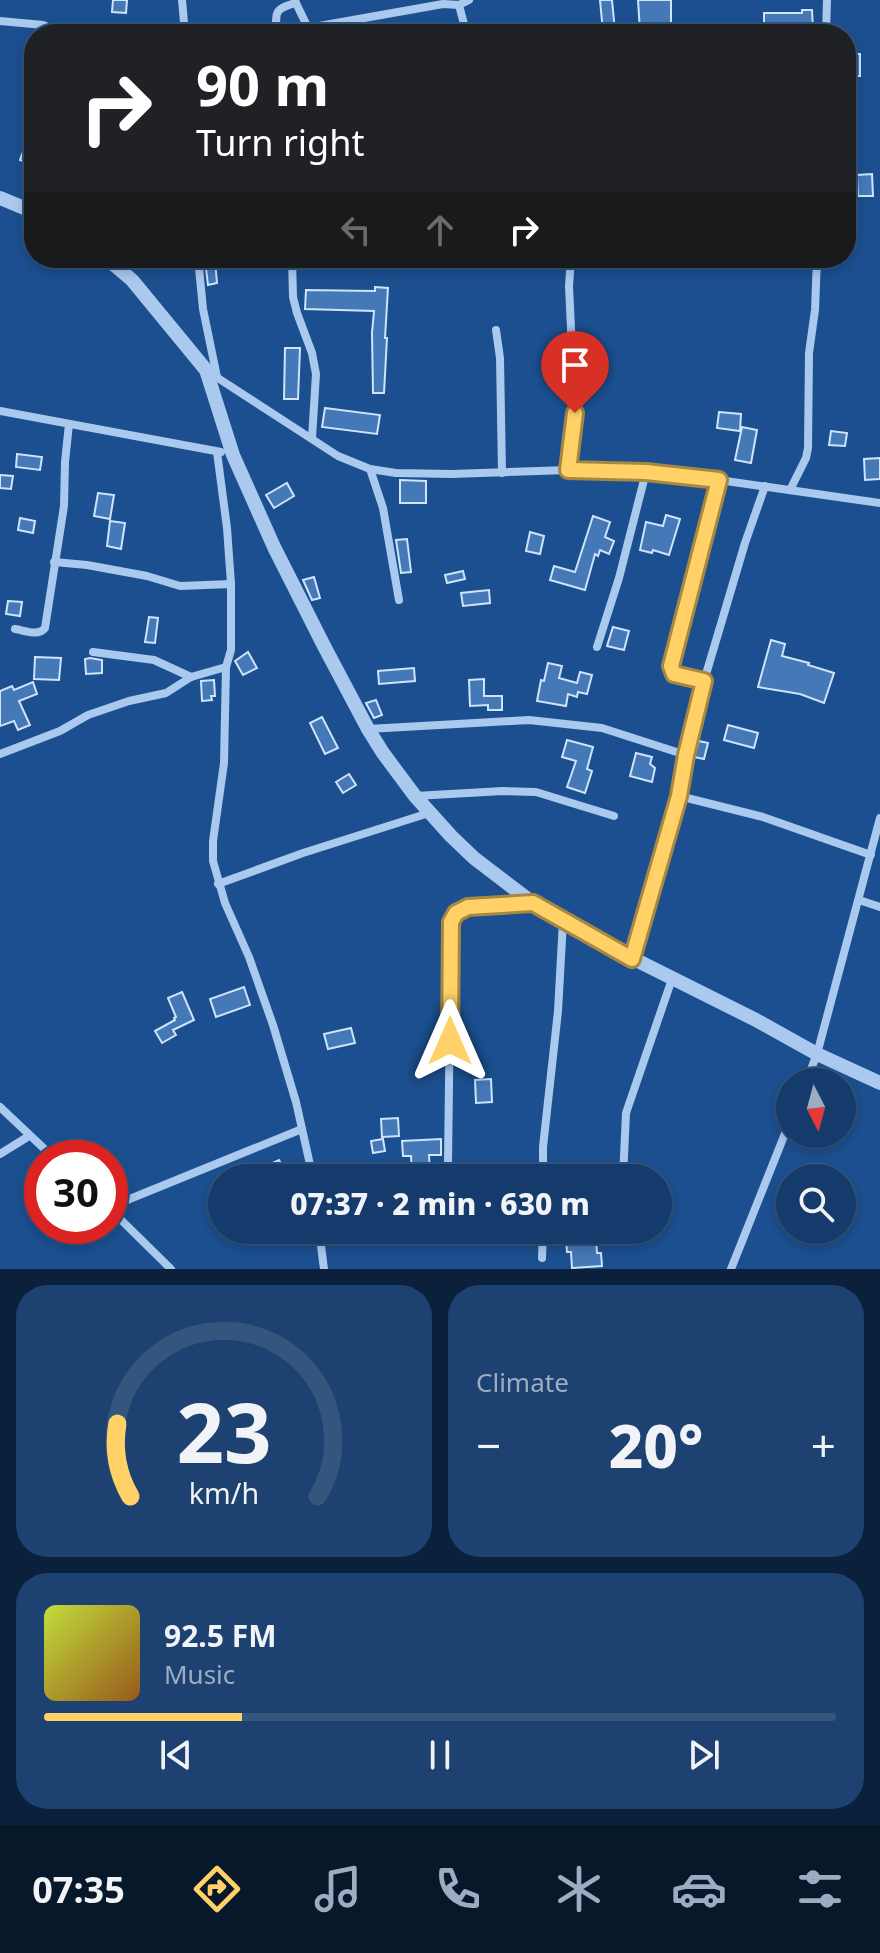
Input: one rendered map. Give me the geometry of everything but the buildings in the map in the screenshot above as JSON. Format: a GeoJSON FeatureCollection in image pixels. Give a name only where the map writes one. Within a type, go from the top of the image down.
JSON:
{"type":"FeatureCollection","features":[{"type":"Feature","properties":{"kind":"street"},"geometry":{"type":"LineString","coordinates":[[182,0],[184,24]]}},
{"type":"Feature","properties":{"kind":"street"},"geometry":{"type":"LineString","coordinates":[[344,24],[443,4],[459,5],[469,0]]}},
{"type":"Feature","properties":{"kind":"street"},"geometry":{"type":"LineString","coordinates":[[826,24],[827,0]]}},
{"type":"Feature","properties":{"kind":"street"},"geometry":{"type":"LineString","coordinates":[[276,24],[277,11],[295,1],[306,24]]}},
{"type":"Feature","properties":{"kind":"street"},"geometry":{"type":"LineString","coordinates":[[459,5],[464,24]]}},
{"type":"Feature","properties":{"kind":"street"},"geometry":{"type":"LineString","coordinates":[[0,21],[32,24]]}},
{"type":"Feature","properties":{"kind":"street"},"geometry":{"type":"LineString","coordinates":[[0,198],[24,208]]}},
{"type":"Feature","properties":{"kind":"street"},"geometry":{"type":"LineString","coordinates":[[118,268],[132,280],[211,374],[338,456],[370,469],[396,473],[646,472],[880,503]]}},
{"type":"Feature","properties":{"kind":"street"},"geometry":{"type":"LineString","coordinates":[[199,268],[211,374],[233,455],[274,547],[368,729],[429,813],[474,858],[533,903],[563,921],[817,1054],[880,1083]]}},
{"type":"Feature","properties":{"kind":"street"},"geometry":{"type":"LineString","coordinates":[[292,268],[293,297],[316,374],[312,438]]}},
{"type":"Feature","properties":{"kind":"street"},"geometry":{"type":"LineString","coordinates":[[568,470],[575,413],[570,268]]}},
{"type":"Feature","properties":{"kind":"street"},"geometry":{"type":"LineString","coordinates":[[790,490],[808,448],[809,353],[817,268]]}},
{"type":"Feature","properties":{"kind":"street"},"geometry":{"type":"LineString","coordinates":[[496,330],[500,358],[502,473]]}},
{"type":"Feature","properties":{"kind":"street"},"geometry":{"type":"LineString","coordinates":[[0,411],[233,455]]}},
{"type":"Feature","properties":{"kind":"street"},"geometry":{"type":"LineString","coordinates":[[15,629],[38,633],[45,628],[64,506],[69,424]]}},
{"type":"Feature","properties":{"kind":"street"},"geometry":{"type":"LineString","coordinates":[[217,452],[231,584],[231,650],[226,667],[224,763],[213,861],[218,884],[273,1025],[310,1164]]}},
{"type":"Feature","properties":{"kind":"street"},"geometry":{"type":"LineString","coordinates":[[370,469],[383,508],[399,600]]}},
{"type":"Feature","properties":{"kind":"street"},"geometry":{"type":"LineString","coordinates":[[597,647],[619,578],[646,472]]}},
{"type":"Feature","properties":{"kind":"street"},"geometry":{"type":"LineString","coordinates":[[704,681],[674,674],[671,666],[719,480]]}},
{"type":"Feature","properties":{"kind":"street"},"geometry":{"type":"LineString","coordinates":[[632,959],[679,796],[704,681],[765,486]]}},
{"type":"Feature","properties":{"kind":"street"},"geometry":{"type":"LineString","coordinates":[[54,562],[147,576],[180,586],[231,584]]}},
{"type":"Feature","properties":{"kind":"street"},"geometry":{"type":"LineString","coordinates":[[93,652],[154,660],[191,677]]}},
{"type":"Feature","properties":{"kind":"street"},"geometry":{"type":"LineString","coordinates":[[0,754],[60,731],[88,715],[166,693],[191,677],[226,667]]}},
{"type":"Feature","properties":{"kind":"street"},"geometry":{"type":"LineString","coordinates":[[368,729],[529,720],[602,728],[686,755]]}},
{"type":"Feature","properties":{"kind":"street"},"geometry":{"type":"LineString","coordinates":[[415,796],[536,792],[614,816]]}},
{"type":"Feature","properties":{"kind":"street"},"geometry":{"type":"LineString","coordinates":[[679,796],[763,817],[871,855]]}},
{"type":"Feature","properties":{"kind":"street"},"geometry":{"type":"LineString","coordinates":[[218,884],[429,813]]}},
{"type":"Feature","properties":{"kind":"street"},"geometry":{"type":"LineString","coordinates":[[812,1068],[880,818]]}},
{"type":"Feature","properties":{"kind":"street"},"geometry":{"type":"LineString","coordinates":[[859,900],[880,907]]}},
{"type":"Feature","properties":{"kind":"street"},"geometry":{"type":"LineString","coordinates":[[448,1164],[451,922],[456,913],[468,907],[533,903]]}},
{"type":"Feature","properties":{"kind":"street"},"geometry":{"type":"LineString","coordinates":[[543,1164],[563,921]]}},
{"type":"Feature","properties":{"kind":"street"},"geometry":{"type":"LineString","coordinates":[[624,1164],[626,1113],[672,979]]}},
{"type":"Feature","properties":{"kind":"street"},"geometry":{"type":"LineString","coordinates":[[0,1107],[34,1140]]}},
{"type":"Feature","properties":{"kind":"street"},"geometry":{"type":"LineString","coordinates":[[128,1201],[302,1129]]}},
{"type":"Feature","properties":{"kind":"street"},"geometry":{"type":"LineString","coordinates":[[0,1154],[29,1136]]}},
{"type":"Feature","properties":{"kind":"street"},"geometry":{"type":"LineString","coordinates":[[733,1268],[780,1148]]}},
{"type":"Feature","properties":{"kind":"street"},"geometry":{"type":"LineString","coordinates":[[128,1226],[171,1269]]}},
{"type":"Feature","properties":{"kind":"street"},"geometry":{"type":"LineString","coordinates":[[321,1244],[324,1269]]}},
{"type":"Feature","properties":{"kind":"street"},"geometry":{"type":"LineString","coordinates":[[542,1244],[542,1258]]}},
{"type":"Feature","properties":{"kind":"route"},"geometry":{"type":"LineString","coordinates":[[450,1041],[451,922],[456,913],[468,907],[533,903],[632,959],[679,796],[704,681],[674,674],[671,666],[719,480],[646,472],[568,470],[575,413]]}}]}
